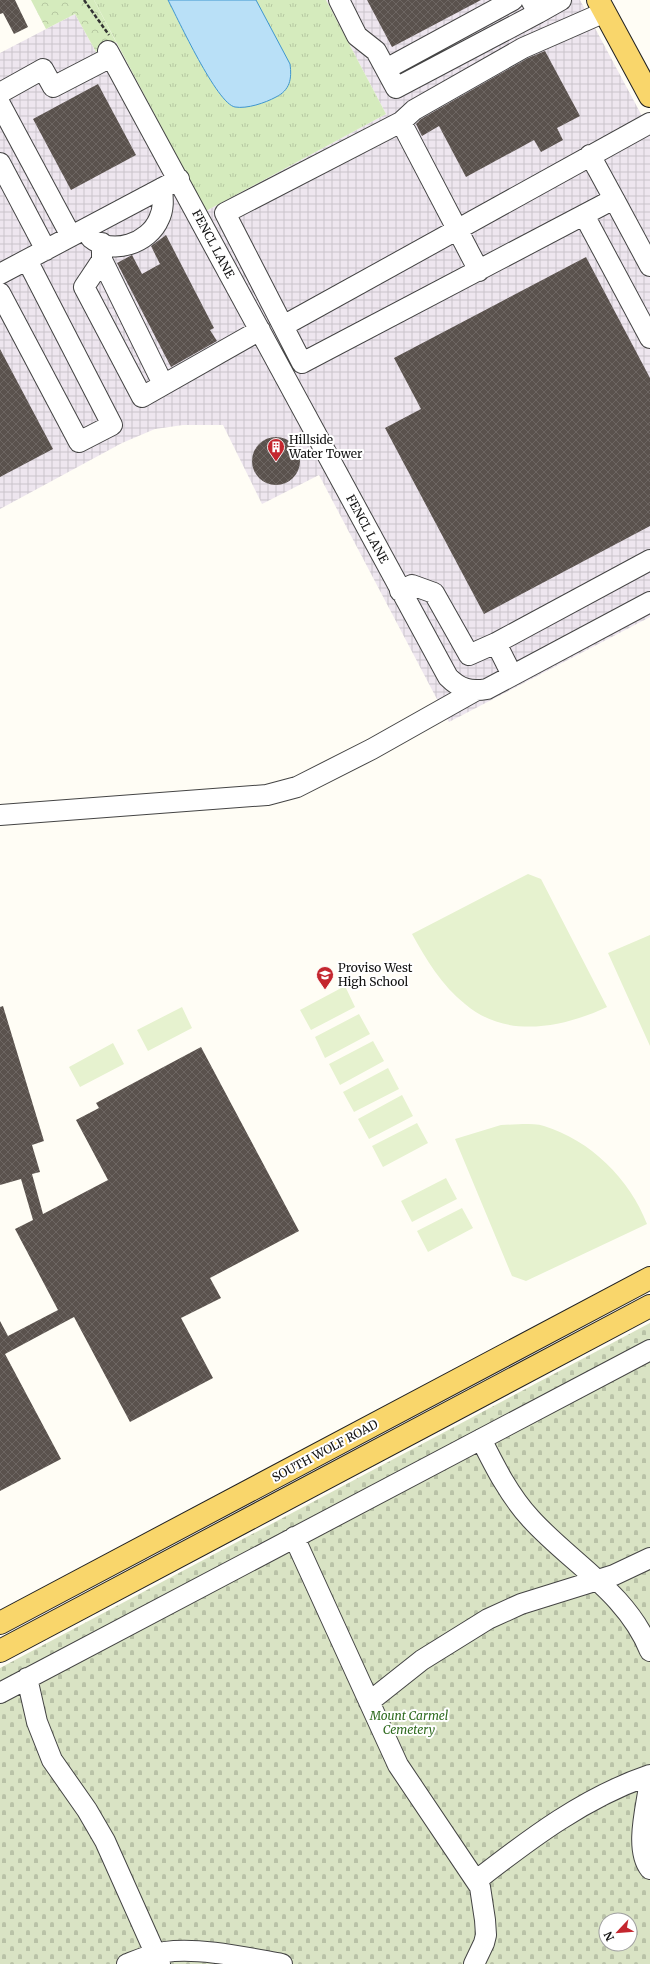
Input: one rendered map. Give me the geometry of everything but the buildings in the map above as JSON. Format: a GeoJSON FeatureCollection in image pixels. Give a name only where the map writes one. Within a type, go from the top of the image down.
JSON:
{"type":"FeatureCollection","features":[{"type":"Feature","properties":{"kind":"main road"},"geometry":{"type":"LineString","coordinates":[[602,6],[649,92]]}},
{"type":"Feature","properties":{"kind":"main road","name":"SOUTH WOLF ROAD"},"geometry":{"type":"LineString","coordinates":[[0,1623],[650,1278]]}},
{"type":"Feature","properties":{"kind":"main road","name":"SOUTH WOLF ROAD"},"geometry":{"type":"LineString","coordinates":[[0,1650],[650,1306]]}},
{"type":"Feature","properties":{"kind":"street"},"geometry":{"type":"LineString","coordinates":[[339,0],[357,36],[376,52],[396,88],[535,6],[561,0]]}},
{"type":"Feature","properties":{"kind":"street"},"geometry":{"type":"LineString","coordinates":[[386,69],[503,3]]}},
{"type":"Feature","properties":{"kind":"street"},"geometry":{"type":"LineString","coordinates":[[602,6],[523,48],[414,110],[401,122],[225,213],[302,363],[614,199]]}},
{"type":"Feature","properties":{"kind":"street"},"geometry":{"type":"LineString","coordinates":[[0,93],[44,69],[54,87],[110,54]]}},
{"type":"Feature","properties":{"kind":"street","name":"FENCL LANE"},"geometry":{"type":"LineString","coordinates":[[110,54],[170,184],[260,330],[400,591],[448,677],[456,685],[466,690],[474,691]]}},
{"type":"Feature","properties":{"kind":"street"},"geometry":{"type":"LineString","coordinates":[[0,104],[76,233],[94,240],[102,252],[163,384]]}},
{"type":"Feature","properties":{"kind":"street"},"geometry":{"type":"LineString","coordinates":[[401,122],[479,271]]}},
{"type":"Feature","properties":{"kind":"street"},"geometry":{"type":"LineString","coordinates":[[283,326],[650,123]]}},
{"type":"Feature","properties":{"kind":"street"},"geometry":{"type":"LineString","coordinates":[[590,155],[650,266]]}},
{"type":"Feature","properties":{"kind":"street"},"geometry":{"type":"LineString","coordinates":[[0,163],[46,250]]}},
{"type":"Feature","properties":{"kind":"street"},"geometry":{"type":"LineString","coordinates":[[0,274],[170,184]]}},
{"type":"Feature","properties":{"kind":"street"},"geometry":{"type":"LineString","coordinates":[[170,184],[163,204],[160,219],[151,232],[139,241],[124,246],[108,246],[102,252],[84,287],[142,397],[260,330]]}},
{"type":"Feature","properties":{"kind":"street"},"geometry":{"type":"LineString","coordinates":[[584,215],[650,338]]}},
{"type":"Feature","properties":{"kind":"street"},"geometry":{"type":"LineString","coordinates":[[0,293],[79,442],[112,424],[27,260]]}},
{"type":"Feature","properties":{"kind":"street"},"geometry":{"type":"LineString","coordinates":[[400,591],[412,585],[434,593],[469,655],[496,643],[650,560]]}},
{"type":"Feature","properties":{"kind":"street"},"geometry":{"type":"LineString","coordinates":[[0,815],[267,795],[298,787],[372,749],[474,691],[486,689],[650,602]]}},
{"type":"Feature","properties":{"kind":"street"},"geometry":{"type":"LineString","coordinates":[[496,643],[512,675]]}},
{"type":"Feature","properties":{"kind":"street"},"geometry":{"type":"LineString","coordinates":[[0,1693],[650,1350]]}},
{"type":"Feature","properties":{"kind":"street"},"geometry":{"type":"LineString","coordinates":[[481,1439],[502,1479],[530,1518],[617,1598],[634,1620],[650,1651]]}},
{"type":"Feature","properties":{"kind":"street"},"geometry":{"type":"LineString","coordinates":[[294,1537],[404,1775],[477,1880],[482,1895],[486,1928],[484,1943],[474,1964]]}},
{"type":"Feature","properties":{"kind":"street"},"geometry":{"type":"LineString","coordinates":[[369,1702],[422,1660],[488,1619],[521,1604],[599,1580],[650,1558]]}},
{"type":"Feature","properties":{"kind":"street"},"geometry":{"type":"LineString","coordinates":[[27,1678],[37,1722],[52,1760],[87,1810],[105,1841],[157,1959]]}},
{"type":"Feature","properties":{"kind":"street"},"geometry":{"type":"LineString","coordinates":[[477,1880],[566,1815],[607,1792],[650,1775]]}},
{"type":"Feature","properties":{"kind":"street"},"geometry":{"type":"LineString","coordinates":[[650,1780],[642,1845],[643,1858],[650,1869]]}},
{"type":"Feature","properties":{"kind":"street"},"geometry":{"type":"LineString","coordinates":[[127,1964],[157,1959],[178,1951],[207,1953],[282,1964]]}},
{"type":"Feature","properties":{"kind":"path"},"geometry":{"type":"LineString","coordinates":[[84,0],[112,39],[115,47],[110,54]]}},
{"type":"Feature","properties":{"kind":"shaded area"},"geometry":{"type":"Polygon","coordinates":[[[326,0],[580,0],[650,131],[650,617],[449,722],[319,475],[262,504],[223,425],[183,425],[155,429],[122,443],[0,509],[0,53],[75,14],[96,52],[116,42],[206,211],[386,114],[326,0]]]}},
{"type":"Feature","properties":{"kind":"green space"},"geometry":{"type":"Polygon","coordinates":[[[31,0],[94,0],[116,42],[96,52],[75,14],[46,29],[31,0]]]}},
{"type":"Feature","properties":{"kind":"green space"},"geometry":{"type":"Polygon","coordinates":[[[94,0],[326,0],[386,114],[206,211],[94,0]]]}},
{"type":"Feature","properties":{"kind":"green space"},"geometry":{"type":"Polygon","coordinates":[[[528,874],[541,879],[607,1007],[572,1020],[553,1025],[516,1026],[498,1022],[481,1015],[457,997],[435,972],[423,953],[412,934],[528,874]]]}},
{"type":"Feature","properties":{"kind":"green space"},"geometry":{"type":"Polygon","coordinates":[[[650,935],[650,1046],[608,953],[650,935]]]}},
{"type":"Feature","properties":{"kind":"green space"},"geometry":{"type":"Polygon","coordinates":[[[345,986],[355,1007],[311,1030],[300,1010],[345,986]]]}},
{"type":"Feature","properties":{"kind":"green space"},"geometry":{"type":"Polygon","coordinates":[[[182,1007],[192,1028],[148,1051],[137,1030],[182,1007]]]}},
{"type":"Feature","properties":{"kind":"green space"},"geometry":{"type":"Polygon","coordinates":[[[359,1014],[370,1034],[325,1058],[315,1037],[359,1014]]]}},
{"type":"Feature","properties":{"kind":"green space"},"geometry":{"type":"Polygon","coordinates":[[[373,1041],[384,1061],[340,1085],[329,1064],[373,1041]]]}},
{"type":"Feature","properties":{"kind":"green space"},"geometry":{"type":"Polygon","coordinates":[[[113,1043],[124,1064],[80,1087],[69,1067],[113,1043]]]}},
{"type":"Feature","properties":{"kind":"green space"},"geometry":{"type":"Polygon","coordinates":[[[388,1068],[399,1089],[354,1112],[343,1092],[388,1068]]]}},
{"type":"Feature","properties":{"kind":"green space"},"geometry":{"type":"Polygon","coordinates":[[[402,1095],[413,1116],[369,1139],[358,1119],[402,1095]]]}},
{"type":"Feature","properties":{"kind":"green space"},"geometry":{"type":"Polygon","coordinates":[[[417,1123],[428,1143],[383,1167],[372,1146],[417,1123]]]}},
{"type":"Feature","properties":{"kind":"green space"},"geometry":{"type":"Polygon","coordinates":[[[501,1125],[542,1125],[561,1132],[592,1151],[619,1177],[640,1207],[647,1224],[526,1281],[512,1276],[455,1139],[501,1125]]]}},
{"type":"Feature","properties":{"kind":"green space"},"geometry":{"type":"Polygon","coordinates":[[[446,1178],[457,1199],[412,1222],[401,1201],[446,1178]]]}},
{"type":"Feature","properties":{"kind":"green space"},"geometry":{"type":"Polygon","coordinates":[[[462,1208],[473,1228],[428,1252],[417,1231],[462,1208]]]}},
{"type":"Feature","properties":{"kind":"green space","name":"Mount Carmel Cemetery"},"geometry":{"type":"Polygon","coordinates":[[[650,1323],[650,1964],[0,1964],[0,1668],[650,1323]]]}},
{"type":"Feature","properties":{"kind":"water"},"geometry":{"type":"Polygon","coordinates":[[[168,0],[256,0],[290,64],[291,74],[289,84],[284,91],[276,97],[256,105],[235,107],[227,102],[218,92],[198,60],[168,0]]]}},
{"type":"Feature","properties":{"kind":"place","name":"Hillside Water Tower"},"geometry":{"type":"Point","coordinates":[276,462]}},
{"type":"Feature","properties":{"kind":"place","name":"Proviso West High School"},"geometry":{"type":"Point","coordinates":[325,990]}}]}
